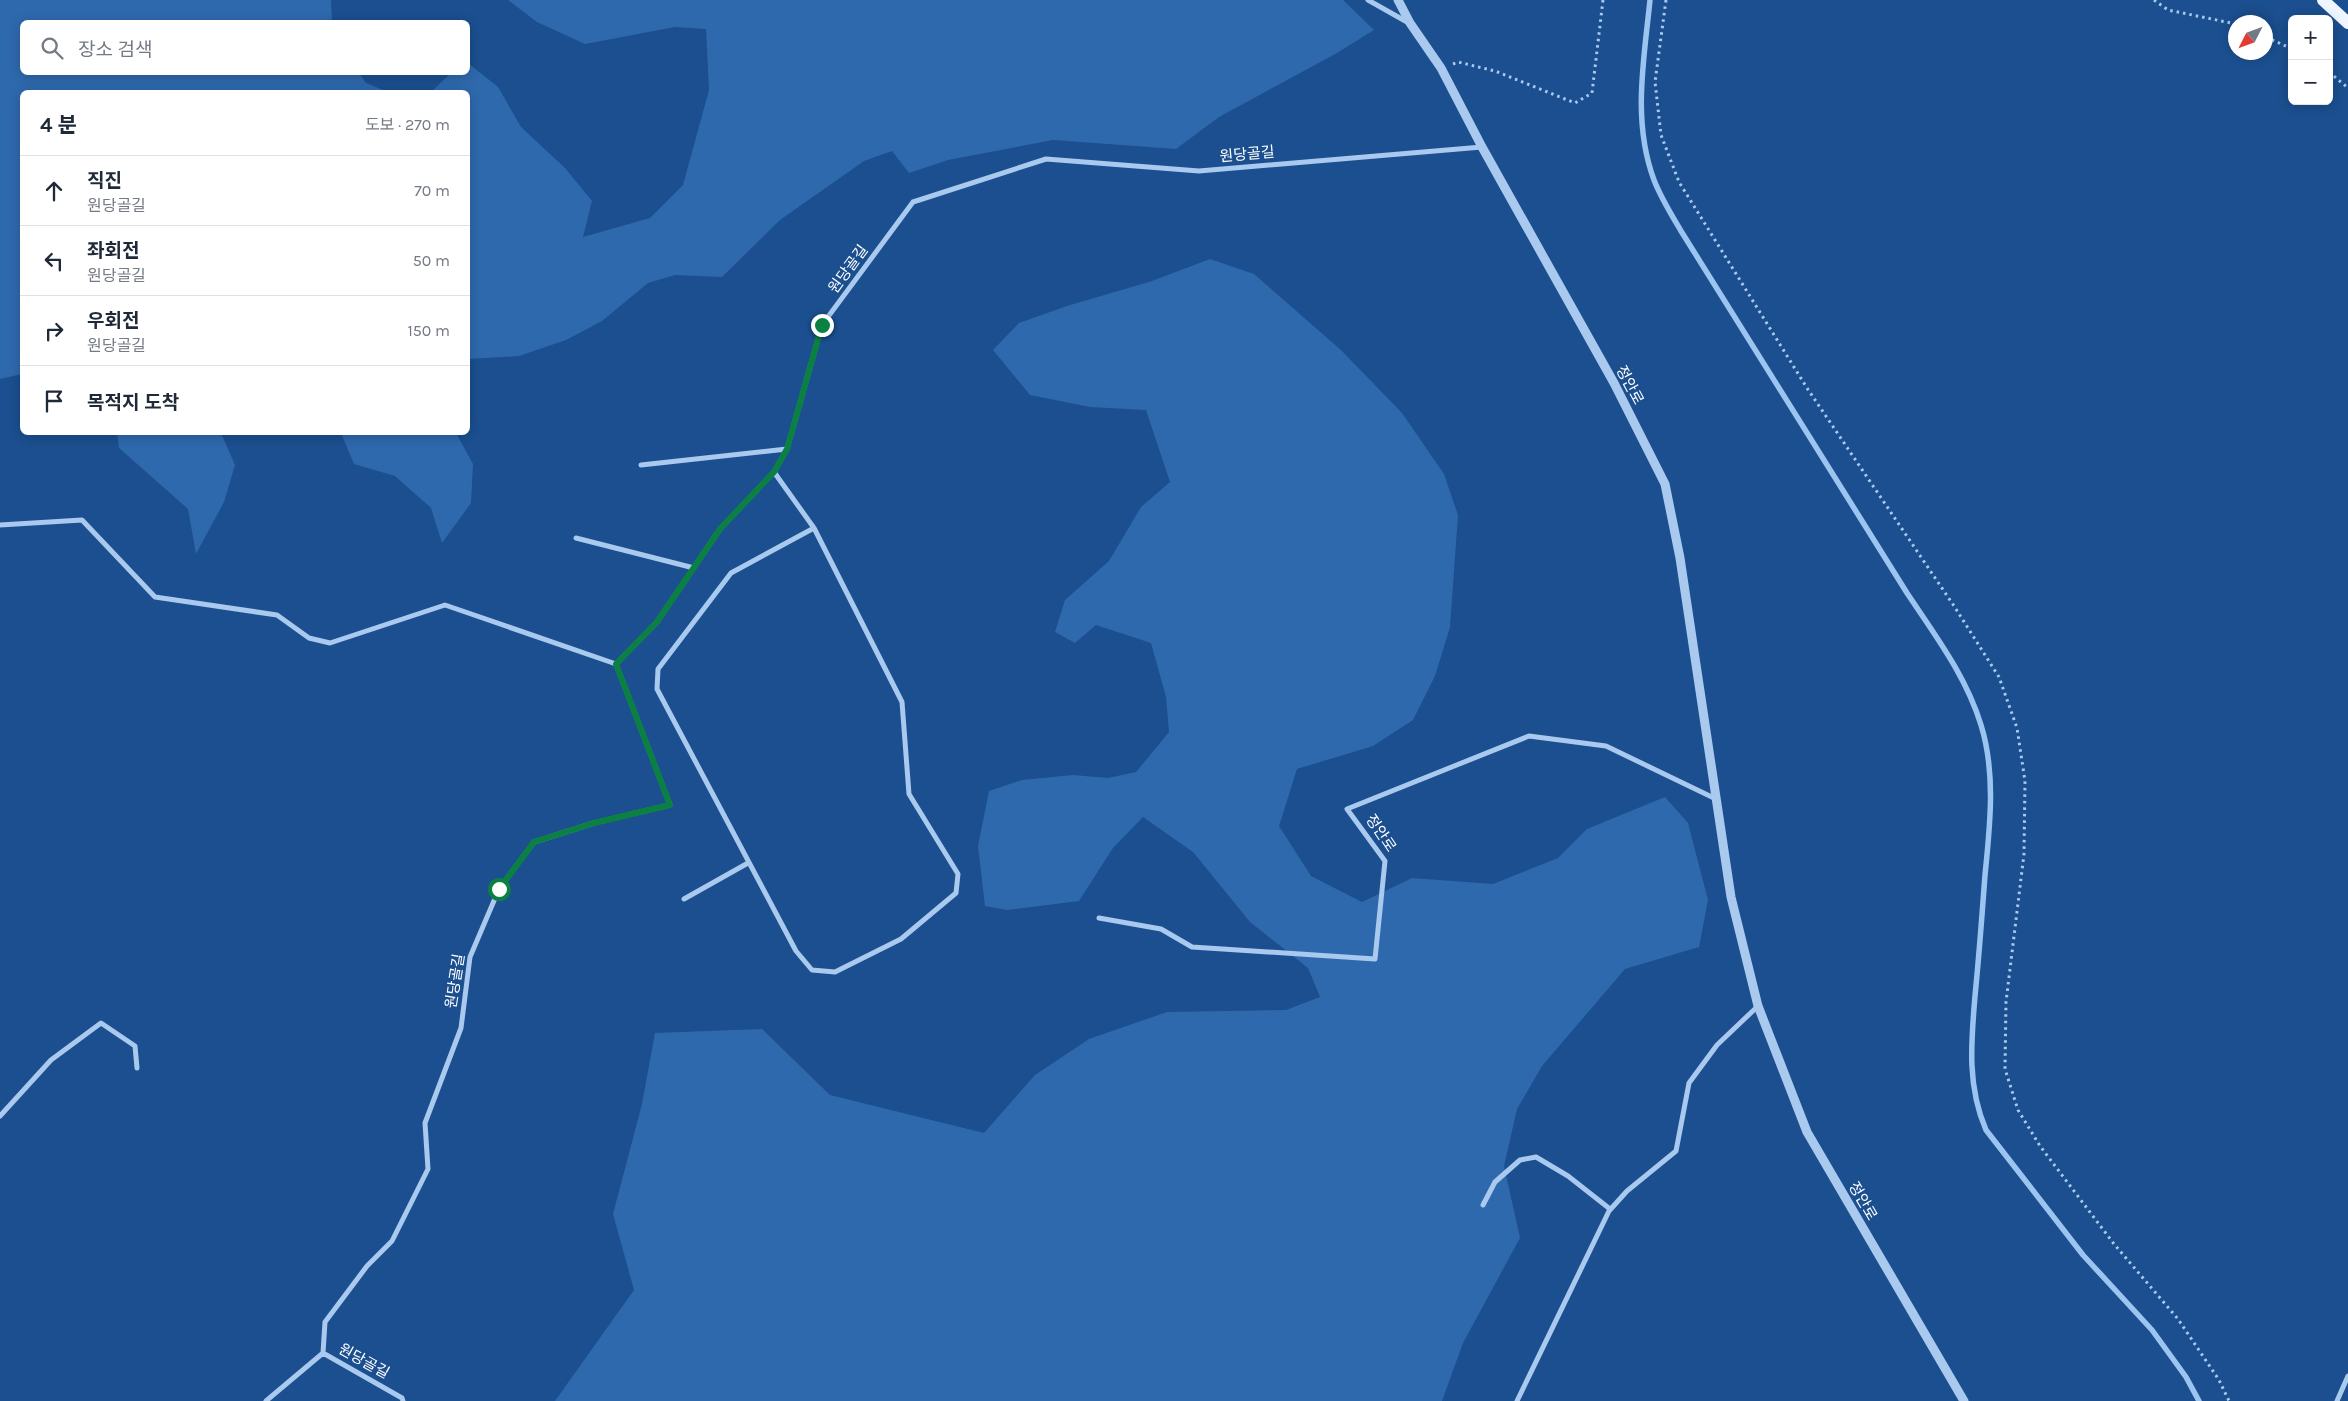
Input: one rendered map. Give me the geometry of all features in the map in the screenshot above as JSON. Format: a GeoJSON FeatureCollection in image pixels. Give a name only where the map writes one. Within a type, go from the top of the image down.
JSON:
{"type":"FeatureCollection","features":[{"type":"Feature","properties":{"kind":"main road"},"geometry":{"type":"LineString","coordinates":[[2323,0],[2348,23]]}},
{"type":"Feature","properties":{"kind":"street","name":"정안로"},"geometry":{"type":"LineString","coordinates":[[1368,0],[1410,23]]}},
{"type":"Feature","properties":{"kind":"street","name":"정안로"},"geometry":{"type":"LineString","coordinates":[[1398,0],[1410,23],[1441,68],[1482,148],[1614,384],[1665,484],[1680,558],[1731,897],[1758,1006],[1806,1132],[1964,1401]]}},
{"type":"Feature","properties":{"kind":"street","name":"원당골길"},"geometry":{"type":"LineString","coordinates":[[402,1401],[402,1398],[323,1353],[325,1322],[367,1266],[392,1241],[428,1169],[425,1123],[461,1028],[470,957],[499,889],[534,842],[594,823],[670,805],[616,664],[657,622],[720,529],[774,472],[787,449],[822,325],[913,202],[1046,159],[1199,171],[1482,148]]}},
{"type":"Feature","properties":{"kind":"street"},"geometry":{"type":"LineString","coordinates":[[641,465],[787,449]]}},
{"type":"Feature","properties":{"kind":"street"},"geometry":{"type":"LineString","coordinates":[[774,472],[814,528],[902,702],[910,794],[958,874],[956,894],[901,939],[835,972],[812,970],[796,951],[657,689],[658,669],[731,573],[814,528]]}},
{"type":"Feature","properties":{"kind":"street"},"geometry":{"type":"LineString","coordinates":[[0,525],[82,520],[155,597],[277,615],[309,638],[330,643],[446,605],[616,664]]}},
{"type":"Feature","properties":{"kind":"street"},"geometry":{"type":"LineString","coordinates":[[576,538],[694,568]]}},
{"type":"Feature","properties":{"kind":"street","name":"정안로"},"geometry":{"type":"LineString","coordinates":[[1099,918],[1161,930],[1192,946],[1376,959],[1385,861],[1347,809],[1529,736],[1606,746],[1717,800]]}},
{"type":"Feature","properties":{"kind":"street"},"geometry":{"type":"LineString","coordinates":[[684,899],[748,863]]}},
{"type":"Feature","properties":{"kind":"street"},"geometry":{"type":"LineString","coordinates":[[1517,1401],[1610,1209],[1626,1191],[1676,1151],[1689,1083],[1718,1045],[1758,1006]]}},
{"type":"Feature","properties":{"kind":"street"},"geometry":{"type":"LineString","coordinates":[[0,1116],[51,1060],[101,1023],[135,1046],[137,1068]]}},
{"type":"Feature","properties":{"kind":"street"},"geometry":{"type":"LineString","coordinates":[[1483,1205],[1495,1182],[1520,1160],[1536,1157],[1568,1176],[1610,1209]]}},
{"type":"Feature","properties":{"kind":"street"},"geometry":{"type":"LineString","coordinates":[[266,1401],[323,1353]]}},
{"type":"Feature","properties":{"kind":"street"},"geometry":{"type":"LineString","coordinates":[[2337,1401],[2348,1376]]}},
{"type":"Feature","properties":{"kind":"path"},"geometry":{"type":"LineString","coordinates":[[1441,68],[1458,62],[1495,71],[1575,103],[1592,93],[1603,0]]}},
{"type":"Feature","properties":{"kind":"path"},"geometry":{"type":"LineString","coordinates":[[1666,0],[1655,82],[1661,135],[1679,182],[1807,388],[1954,606],[1999,677],[2017,728],[2025,781],[2024,854],[2006,1002],[2005,1069],[2018,1110],[2040,1146],[2108,1236],[2178,1319],[2219,1380],[2229,1401]]}},
{"type":"Feature","properties":{"kind":"path"},"geometry":{"type":"LineString","coordinates":[[2154,0],[2168,10],[2228,22]]}},
{"type":"Feature","properties":{"kind":"path"},"geometry":{"type":"LineString","coordinates":[[2273,40],[2288,47]]}},
{"type":"Feature","properties":{"kind":"path"},"geometry":{"type":"LineString","coordinates":[[2333,75],[2348,88]]}},
{"type":"Feature","properties":{"kind":"shaded area"},"geometry":{"type":"Polygon","coordinates":[[[0,0],[331,0],[332,20],[20,20],[20,75],[360,75],[366,83],[383,90],[20,90],[20,374],[0,379],[0,0]]]}},
{"type":"Feature","properties":{"kind":"shaded area"},"geometry":{"type":"Polygon","coordinates":[[[508,0],[1343,0],[1374,30],[1337,53],[1219,117],[1176,149],[1053,140],[948,160],[909,173],[892,151],[864,161],[780,220],[722,277],[675,275],[648,283],[602,321],[566,340],[519,356],[470,359],[470,90],[433,90],[449,75],[470,75],[470,65],[498,87],[521,127],[565,168],[592,201],[583,237],[650,218],[683,185],[709,90],[706,29],[675,27],[585,44],[537,22],[508,0]]]}},
{"type":"Feature","properties":{"kind":"shaded area"},"geometry":{"type":"Polygon","coordinates":[[[1210,259],[1254,274],[1341,350],[1402,413],[1444,474],[1458,515],[1450,627],[1435,676],[1413,720],[1373,746],[1297,769],[1279,826],[1311,876],[1362,902],[1412,878],[1493,884],[1558,858],[1587,829],[1665,797],[1688,823],[1708,900],[1699,947],[1625,969],[1542,1066],[1517,1109],[1504,1166],[1520,1238],[1463,1343],[1442,1401],[555,1401],[634,1290],[613,1214],[642,1104],[655,1033],[762,1029],[830,1095],[984,1133],[1035,1075],[1089,1039],[1167,1012],[1286,1010],[1320,997],[1308,968],[1250,922],[1193,852],[1143,817],[1113,848],[1079,901],[1007,910],[985,906],[978,846],[989,791],[1022,780],[1073,775],[1108,778],[1136,772],[1169,732],[1166,697],[1151,643],[1096,625],[1075,643],[1055,632],[1065,600],[1109,561],[1141,507],[1170,482],[1146,410],[1090,407],[1030,395],[993,350],[1019,323],[1067,306],[1152,281],[1210,259]]]}},
{"type":"Feature","properties":{"kind":"shaded area"},"geometry":{"type":"Polygon","coordinates":[[[117,435],[222,435],[235,465],[224,502],[196,554],[188,509],[119,448],[117,435]]]}},
{"type":"Feature","properties":{"kind":"shaded area"},"geometry":{"type":"Polygon","coordinates":[[[342,435],[457,435],[473,464],[471,503],[442,543],[431,508],[395,476],[354,464],[342,435]]]}},
{"type":"Feature","properties":{"kind":"waterway"},"geometry":{"type":"LineString","coordinates":[[1650,0],[1643,68],[1641,113],[1647,158],[1657,187],[1681,231],[1907,593],[1949,656],[1975,707],[1981,725],[1989,762],[1989,838],[1974,1013],[1972,1064],[1976,1097],[1986,1130],[2083,1255],[2152,1330],[2186,1377],[2199,1401]]}},
{"type":"Feature","properties":{"kind":"route"},"geometry":{"type":"LineString","coordinates":[[499,889],[534,842],[594,823],[670,805],[616,664],[657,622],[720,529],[774,472],[787,449],[822,325]]}}]}
